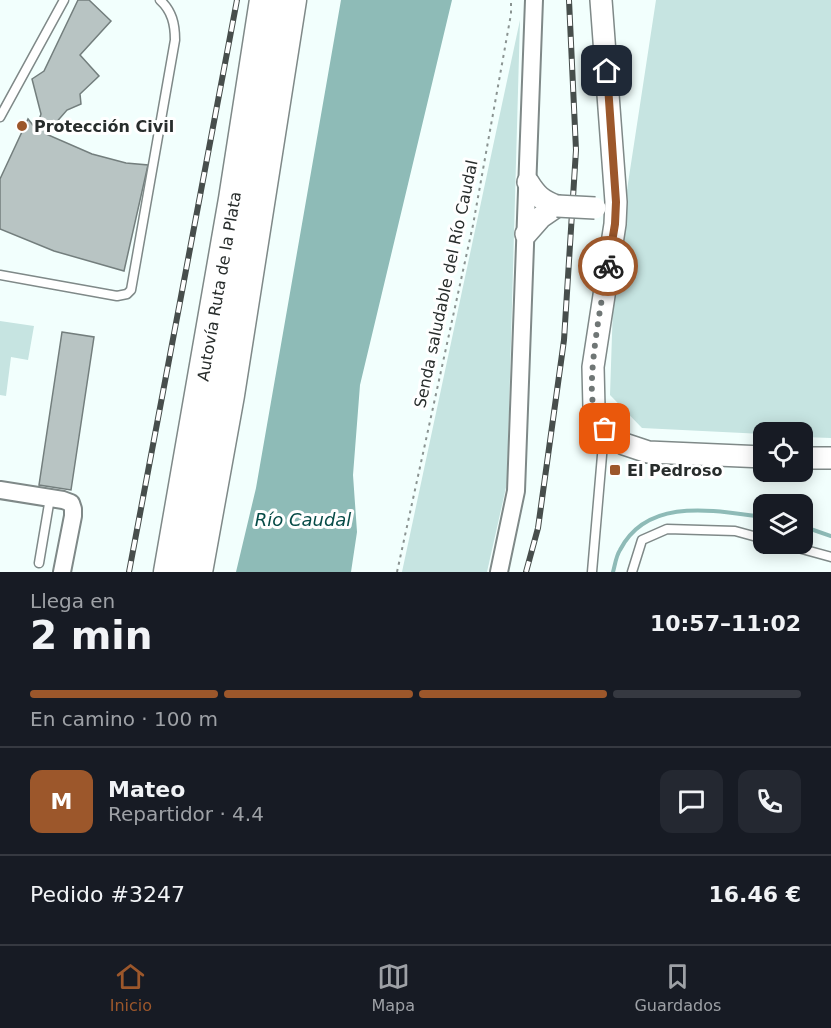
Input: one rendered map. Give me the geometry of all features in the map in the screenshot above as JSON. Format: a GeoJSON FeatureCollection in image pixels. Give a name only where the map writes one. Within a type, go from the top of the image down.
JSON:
{"type":"FeatureCollection","features":[{"type":"Feature","properties":{"kind":"highway","name":"Autovía Ruta de la Plata"},"geometry":{"type":"LineString","coordinates":[[169,572],[234,199],[265,0]]}},
{"type":"Feature","properties":{"kind":"highway","name":"Autovía Ruta de la Plata"},"geometry":{"type":"LineString","coordinates":[[197,572],[229,394],[291,0]]}},
{"type":"Feature","properties":{"kind":"street"},"geometry":{"type":"LineString","coordinates":[[499,572],[516,491],[534,0]]}},
{"type":"Feature","properties":{"kind":"street"},"geometry":{"type":"LineString","coordinates":[[601,0],[616,202],[615,224],[593,367],[594,408],[605,429],[624,444],[648,452],[753,457]]}},
{"type":"Feature","properties":{"kind":"street"},"geometry":{"type":"LineString","coordinates":[[528,182],[536,195],[557,206],[596,208],[616,202]]}},
{"type":"Feature","properties":{"kind":"street"},"geometry":{"type":"LineString","coordinates":[[526,234],[541,217],[557,206]]}},
{"type":"Feature","properties":{"kind":"street"},"geometry":{"type":"LineString","coordinates":[[596,208],[615,224]]}},
{"type":"Feature","properties":{"kind":"street"},"geometry":{"type":"LineString","coordinates":[[813,458],[831,458]]}},
{"type":"Feature","properties":{"kind":"street"},"geometry":{"type":"LineString","coordinates":[[0,490],[71,503],[73,509],[62,572]]}},
{"type":"Feature","properties":{"kind":"lane"},"geometry":{"type":"LineString","coordinates":[[0,117],[64,0]]}},
{"type":"Feature","properties":{"kind":"lane"},"geometry":{"type":"LineString","coordinates":[[0,275],[117,296],[127,294],[131,290],[175,40],[175,27],[170,13],[160,0]]}},
{"type":"Feature","properties":{"kind":"lane"},"geometry":{"type":"LineString","coordinates":[[592,572],[605,429]]}},
{"type":"Feature","properties":{"kind":"lane"},"geometry":{"type":"LineString","coordinates":[[39,563],[50,498]]}},
{"type":"Feature","properties":{"kind":"lane"},"geometry":{"type":"LineString","coordinates":[[632,572],[642,540],[667,529],[735,531],[753,536]]}},
{"type":"Feature","properties":{"kind":"lane"},"geometry":{"type":"LineString","coordinates":[[813,552],[831,557]]}},
{"type":"Feature","properties":{"kind":"path","name":"Senda saludable del Río Caudal"},"geometry":{"type":"LineString","coordinates":[[397,572],[472,225],[512,0]]}},
{"type":"Feature","properties":{"kind":"shaded area"},"geometry":{"type":"Polygon","coordinates":[[[656,0],[831,0],[831,438],[813,437],[813,422],[753,422],[753,434],[642,428],[610,395],[614,275],[656,0]]]}},
{"type":"Feature","properties":{"kind":"shaded area"},"geometry":{"type":"Polygon","coordinates":[[[520,20],[507,483],[487,572],[402,572],[520,20]]]}},
{"type":"Feature","properties":{"kind":"shaded area"},"geometry":{"type":"Polygon","coordinates":[[[0,321],[34,326],[28,360],[11,357],[6,396],[0,395],[0,321]]]}},
{"type":"Feature","properties":{"kind":"water","name":"Río Caudal"},"geometry":{"type":"Polygon","coordinates":[[[341,0],[452,0],[360,385],[353,475],[357,532],[351,572],[236,572],[256,488],[341,0]]]}},
{"type":"Feature","properties":{"kind":"building"},"geometry":{"type":"Polygon","coordinates":[[[78,0],[89,0],[111,21],[80,55],[99,76],[80,94],[81,104],[67,110],[46,134],[92,154],[126,163],[148,165],[124,271],[54,251],[0,229],[0,179],[28,119],[36,129],[41,114],[32,79],[44,71],[78,0]]]}},
{"type":"Feature","properties":{"kind":"building"},"geometry":{"type":"Polygon","coordinates":[[[62,332],[94,337],[71,490],[39,485],[62,332]]]}},
{"type":"Feature","properties":{"kind":"waterway"},"geometry":{"type":"LineString","coordinates":[[613,572],[619,552],[632,533],[647,521],[665,514],[684,511],[753,516]]}},
{"type":"Feature","properties":{"kind":"waterway"},"geometry":{"type":"LineString","coordinates":[[813,530],[831,536]]}},
{"type":"Feature","properties":{"kind":"railway"},"geometry":{"type":"LineString","coordinates":[[129,572],[237,0]]}},
{"type":"Feature","properties":{"kind":"railway"},"geometry":{"type":"LineString","coordinates":[[526,572],[538,528],[564,340],[576,150],[569,0]]}},
{"type":"Feature","properties":{"kind":"way so far"},"geometry":{"type":"LineString","coordinates":[[605,429],[594,408],[592,386],[608,266]]}},
{"type":"Feature","properties":{"kind":"place","name":"Protección Civil"},"geometry":{"type":"Point","coordinates":[22,126]}},
{"type":"Feature","properties":{"kind":"place","name":"El Pedroso"},"geometry":{"type":"Point","coordinates":[615,470]}},
{"type":"Feature","properties":{"kind":"route"},"geometry":{"type":"LineString","coordinates":[[607,71],[616,187],[615,224],[608,266]]}}]}
